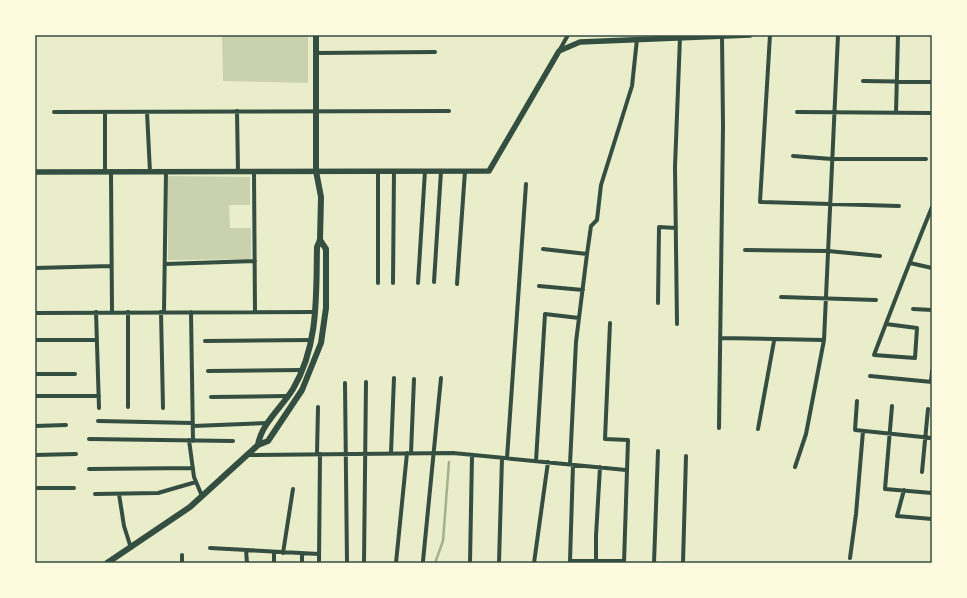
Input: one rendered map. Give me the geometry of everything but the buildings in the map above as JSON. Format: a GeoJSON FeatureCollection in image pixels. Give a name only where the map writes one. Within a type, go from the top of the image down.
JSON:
{"type":"FeatureCollection","features":[{"type":"Feature","properties":{"kind":"main road"},"geometry":{"type":"LineString","coordinates":[[258,445],[259,435],[287,396],[302,370],[312,340],[316,316],[317,247],[320,240],[321,197],[316,172],[316,35]]}},
{"type":"Feature","properties":{"kind":"main road"},"geometry":{"type":"LineString","coordinates":[[112,562],[190,507],[258,445],[268,441],[302,390],[316,358],[325,320],[326,249],[320,240]]}},
{"type":"Feature","properties":{"kind":"main road"},"geometry":{"type":"LineString","coordinates":[[316,316],[325,320]]}},
{"type":"Feature","properties":{"kind":"street"},"geometry":{"type":"LineString","coordinates":[[35,172],[489,171],[568,35]]}},
{"type":"Feature","properties":{"kind":"street"},"geometry":{"type":"LineString","coordinates":[[559,51],[580,42],[624,37],[637,39],[680,36],[750,35]]}},
{"type":"Feature","properties":{"kind":"street"},"geometry":{"type":"LineString","coordinates":[[770,35],[760,202],[899,206]]}},
{"type":"Feature","properties":{"kind":"street"},"geometry":{"type":"LineString","coordinates":[[795,467],[806,434],[824,340],[838,35]]}},
{"type":"Feature","properties":{"kind":"street"},"geometry":{"type":"LineString","coordinates":[[896,113],[898,35]]}},
{"type":"Feature","properties":{"kind":"street"},"geometry":{"type":"LineString","coordinates":[[677,324],[675,167],[680,36]]}},
{"type":"Feature","properties":{"kind":"street"},"geometry":{"type":"LineString","coordinates":[[719,428],[723,126],[722,36]]}},
{"type":"Feature","properties":{"kind":"street"},"geometry":{"type":"LineString","coordinates":[[610,323],[605,439],[628,440],[624,562],[570,561],[571,465],[579,318],[587,254],[591,226],[597,220],[601,185],[632,86],[637,39]]}},
{"type":"Feature","properties":{"kind":"street"},"geometry":{"type":"LineString","coordinates":[[316,53],[435,52]]}},
{"type":"Feature","properties":{"kind":"street"},"geometry":{"type":"LineString","coordinates":[[863,81],[932,82]]}},
{"type":"Feature","properties":{"kind":"street"},"geometry":{"type":"LineString","coordinates":[[237,111],[238,172]]}},
{"type":"Feature","properties":{"kind":"street"},"geometry":{"type":"LineString","coordinates":[[54,112],[450,111]]}},
{"type":"Feature","properties":{"kind":"street"},"geometry":{"type":"LineString","coordinates":[[105,112],[112,266],[112,312]]}},
{"type":"Feature","properties":{"kind":"street"},"geometry":{"type":"LineString","coordinates":[[147,112],[150,172]]}},
{"type":"Feature","properties":{"kind":"street"},"geometry":{"type":"LineString","coordinates":[[797,112],[932,113]]}},
{"type":"Feature","properties":{"kind":"street"},"geometry":{"type":"LineString","coordinates":[[792,156],[832,159],[926,159]]}},
{"type":"Feature","properties":{"kind":"street"},"geometry":{"type":"LineString","coordinates":[[378,171],[378,283]]}},
{"type":"Feature","properties":{"kind":"street"},"geometry":{"type":"LineString","coordinates":[[393,283],[394,171]]}},
{"type":"Feature","properties":{"kind":"street"},"geometry":{"type":"LineString","coordinates":[[418,283],[425,171]]}},
{"type":"Feature","properties":{"kind":"street"},"geometry":{"type":"LineString","coordinates":[[434,282],[441,171]]}},
{"type":"Feature","properties":{"kind":"street"},"geometry":{"type":"LineString","coordinates":[[457,284],[465,171]]}},
{"type":"Feature","properties":{"kind":"street"},"geometry":{"type":"LineString","coordinates":[[163,408],[163,312],[166,172]]}},
{"type":"Feature","properties":{"kind":"street"},"geometry":{"type":"LineString","coordinates":[[254,172],[255,312]]}},
{"type":"Feature","properties":{"kind":"street"},"geometry":{"type":"LineString","coordinates":[[499,563],[504,458],[526,184]]}},
{"type":"Feature","properties":{"kind":"street"},"geometry":{"type":"LineString","coordinates":[[886,324],[916,328],[915,358],[874,355],[886,324],[910,263],[932,206]]}},
{"type":"Feature","properties":{"kind":"street"},"geometry":{"type":"LineString","coordinates":[[658,303],[660,227],[676,228]]}},
{"type":"Feature","properties":{"kind":"street"},"geometry":{"type":"LineString","coordinates":[[543,249],[587,254]]}},
{"type":"Feature","properties":{"kind":"street"},"geometry":{"type":"LineString","coordinates":[[745,250],[828,251],[880,256]]}},
{"type":"Feature","properties":{"kind":"street"},"geometry":{"type":"LineString","coordinates":[[165,264],[255,261]]}},
{"type":"Feature","properties":{"kind":"street"},"geometry":{"type":"LineString","coordinates":[[910,263],[932,268]]}},
{"type":"Feature","properties":{"kind":"street"},"geometry":{"type":"LineString","coordinates":[[35,268],[112,266]]}},
{"type":"Feature","properties":{"kind":"street"},"geometry":{"type":"LineString","coordinates":[[539,286],[583,290]]}},
{"type":"Feature","properties":{"kind":"street"},"geometry":{"type":"LineString","coordinates":[[780,297],[876,300]]}},
{"type":"Feature","properties":{"kind":"street"},"geometry":{"type":"LineString","coordinates":[[913,309],[932,310]]}},
{"type":"Feature","properties":{"kind":"street"},"geometry":{"type":"LineString","coordinates":[[96,312],[100,408]]}},
{"type":"Feature","properties":{"kind":"street"},"geometry":{"type":"LineString","coordinates":[[128,312],[128,407]]}},
{"type":"Feature","properties":{"kind":"street"},"geometry":{"type":"LineString","coordinates":[[191,312],[193,425],[191,440],[193,468],[196,482],[202,496]]}},
{"type":"Feature","properties":{"kind":"street"},"geometry":{"type":"LineString","coordinates":[[35,313],[255,312],[316,316]]}},
{"type":"Feature","properties":{"kind":"street"},"geometry":{"type":"LineString","coordinates":[[536,461],[545,314],[579,318]]}},
{"type":"Feature","properties":{"kind":"street"},"geometry":{"type":"LineString","coordinates":[[720,338],[774,341],[824,340]]}},
{"type":"Feature","properties":{"kind":"street"},"geometry":{"type":"LineString","coordinates":[[35,340],[97,340]]}},
{"type":"Feature","properties":{"kind":"street"},"geometry":{"type":"LineString","coordinates":[[205,341],[312,340]]}},
{"type":"Feature","properties":{"kind":"street"},"geometry":{"type":"LineString","coordinates":[[758,429],[774,341]]}},
{"type":"Feature","properties":{"kind":"street"},"geometry":{"type":"LineString","coordinates":[[208,370],[302,370]]}},
{"type":"Feature","properties":{"kind":"street"},"geometry":{"type":"LineString","coordinates":[[870,376],[931,382],[932,371]]}},
{"type":"Feature","properties":{"kind":"street"},"geometry":{"type":"LineString","coordinates":[[35,374],[75,374]]}},
{"type":"Feature","properties":{"kind":"street"},"geometry":{"type":"LineString","coordinates":[[391,453],[394,378]]}},
{"type":"Feature","properties":{"kind":"street"},"geometry":{"type":"LineString","coordinates":[[423,561],[441,378]]}},
{"type":"Feature","properties":{"kind":"street"},"geometry":{"type":"LineString","coordinates":[[396,563],[409,453],[414,379]]}},
{"type":"Feature","properties":{"kind":"street"},"geometry":{"type":"LineString","coordinates":[[364,563],[366,382]]}},
{"type":"Feature","properties":{"kind":"street"},"geometry":{"type":"LineString","coordinates":[[345,383],[347,563]]}},
{"type":"Feature","properties":{"kind":"street"},"geometry":{"type":"LineString","coordinates":[[35,396],[99,396]]}},
{"type":"Feature","properties":{"kind":"street"},"geometry":{"type":"LineString","coordinates":[[211,397],[287,396]]}},
{"type":"Feature","properties":{"kind":"street"},"geometry":{"type":"LineString","coordinates":[[857,401],[855,430],[932,438]]}},
{"type":"Feature","properties":{"kind":"street"},"geometry":{"type":"LineString","coordinates":[[892,406],[885,488],[932,493]]}},
{"type":"Feature","properties":{"kind":"street"},"geometry":{"type":"LineString","coordinates":[[318,407],[319,563]]}},
{"type":"Feature","properties":{"kind":"street"},"geometry":{"type":"LineString","coordinates":[[922,472],[928,408]]}},
{"type":"Feature","properties":{"kind":"street"},"geometry":{"type":"LineString","coordinates":[[98,421],[193,425],[268,424]]}},
{"type":"Feature","properties":{"kind":"street"},"geometry":{"type":"LineString","coordinates":[[35,426],[66,425]]}},
{"type":"Feature","properties":{"kind":"street"},"geometry":{"type":"LineString","coordinates":[[850,558],[856,514],[863,431]]}},
{"type":"Feature","properties":{"kind":"street"},"geometry":{"type":"LineString","coordinates":[[89,439],[233,440]]}},
{"type":"Feature","properties":{"kind":"street"},"geometry":{"type":"LineString","coordinates":[[654,563],[658,451]]}},
{"type":"Feature","properties":{"kind":"street"},"geometry":{"type":"LineString","coordinates":[[247,455],[434,453],[472,455],[626,470]]}},
{"type":"Feature","properties":{"kind":"street"},"geometry":{"type":"LineString","coordinates":[[35,454],[76,454]]}},
{"type":"Feature","properties":{"kind":"street"},"geometry":{"type":"LineString","coordinates":[[470,563],[472,455]]}},
{"type":"Feature","properties":{"kind":"street"},"geometry":{"type":"LineString","coordinates":[[683,563],[686,456]]}},
{"type":"Feature","properties":{"kind":"street"},"geometry":{"type":"LineString","coordinates":[[534,563],[548,462]]}},
{"type":"Feature","properties":{"kind":"street"},"geometry":{"type":"LineString","coordinates":[[596,561],[600,467]]}},
{"type":"Feature","properties":{"kind":"street"},"geometry":{"type":"LineString","coordinates":[[89,469],[193,468]]}},
{"type":"Feature","properties":{"kind":"street"},"geometry":{"type":"LineString","coordinates":[[95,494],[158,494],[196,482]]}},
{"type":"Feature","properties":{"kind":"street"},"geometry":{"type":"LineString","coordinates":[[35,488],[74,488]]}},
{"type":"Feature","properties":{"kind":"street"},"geometry":{"type":"LineString","coordinates":[[283,553],[293,489]]}},
{"type":"Feature","properties":{"kind":"street"},"geometry":{"type":"LineString","coordinates":[[904,490],[897,516],[932,519]]}},
{"type":"Feature","properties":{"kind":"street"},"geometry":{"type":"LineString","coordinates":[[119,494],[124,526],[131,548]]}},
{"type":"Feature","properties":{"kind":"street"},"geometry":{"type":"LineString","coordinates":[[210,548],[319,554]]}},
{"type":"Feature","properties":{"kind":"street"},"geometry":{"type":"LineString","coordinates":[[246,550],[247,563]]}},
{"type":"Feature","properties":{"kind":"street"},"geometry":{"type":"LineString","coordinates":[[274,552],[274,563]]}},
{"type":"Feature","properties":{"kind":"street"},"geometry":{"type":"LineString","coordinates":[[302,554],[302,563]]}},
{"type":"Feature","properties":{"kind":"street"},"geometry":{"type":"LineString","coordinates":[[182,555],[182,563]]}},
{"type":"Feature","properties":{"kind":"green space"},"geometry":{"type":"Polygon","coordinates":[[[222,35],[308,35],[308,83],[223,81],[222,35]]]}},
{"type":"Feature","properties":{"kind":"green space"},"geometry":{"type":"Polygon","coordinates":[[[168,176],[250,177],[250,205],[229,205],[230,228],[251,228],[251,259],[168,260],[168,176]]]}},
{"type":"Feature","properties":{"kind":"waterway"},"geometry":{"type":"LineString","coordinates":[[435,563],[443,541],[449,462]]}}]}
